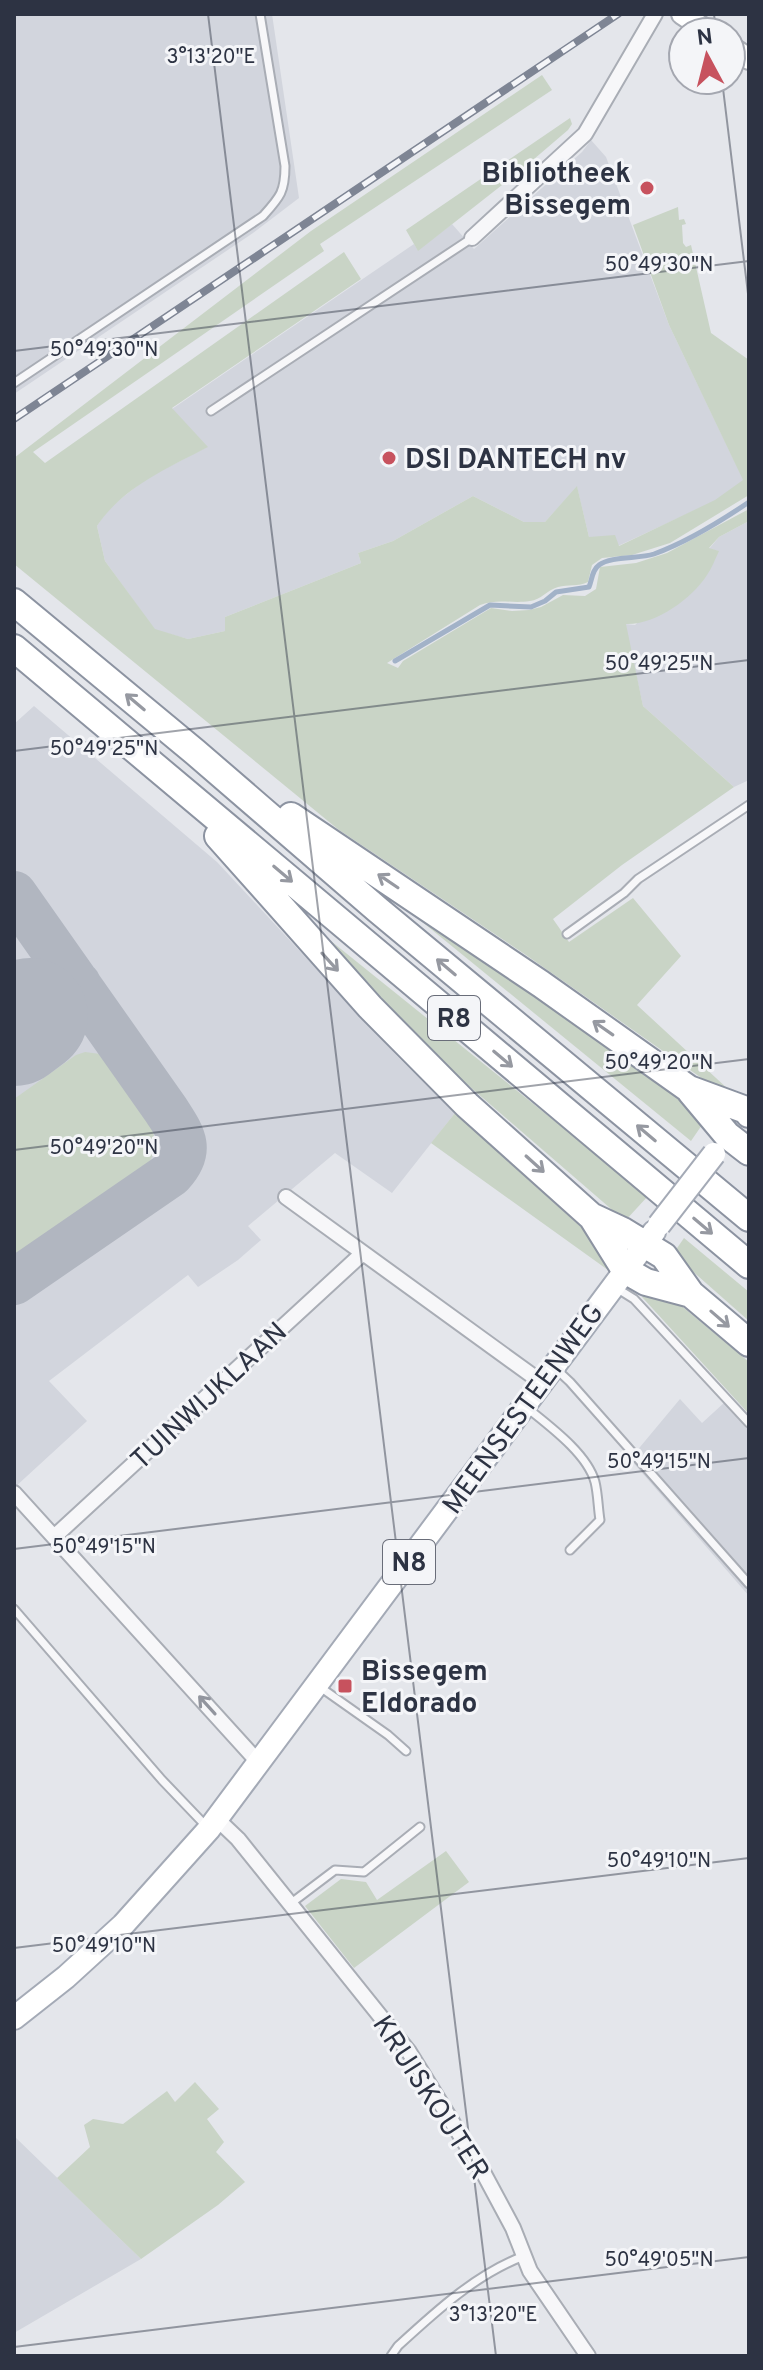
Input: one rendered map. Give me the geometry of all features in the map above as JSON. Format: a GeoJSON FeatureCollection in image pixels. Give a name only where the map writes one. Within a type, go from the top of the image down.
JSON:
{"type":"FeatureCollection","features":[{"type":"Feature","properties":{"kind":"highway","name":"R8"},"geometry":{"type":"LineString","coordinates":[[14,602],[749,1218]]}},
{"type":"Feature","properties":{"kind":"highway","name":"R8"},"geometry":{"type":"LineString","coordinates":[[16,652],[749,1265]]}},
{"type":"Feature","properties":{"kind":"highway"},"geometry":{"type":"LineString","coordinates":[[195,752],[541,984],[689,1089],[748,1110]]}},
{"type":"Feature","properties":{"kind":"highway"},"geometry":{"type":"LineString","coordinates":[[159,770],[370,1007],[467,1105],[592,1217],[619,1278],[691,1294]]}},
{"type":"Feature","properties":{"kind":"highway"},"geometry":{"type":"LineString","coordinates":[[689,1089],[720,1144],[749,1152]]}},
{"type":"Feature","properties":{"kind":"highway"},"geometry":{"type":"LineString","coordinates":[[592,1217],[652,1234],[691,1294],[749,1343]]}},
{"type":"Feature","properties":{"kind":"main road","name":"MEENSESTEENWEG"},"geometry":{"type":"LineString","coordinates":[[212,1825],[547,1374],[748,1110]]}},
{"type":"Feature","properties":{"kind":"main road","name":"N8"},"geometry":{"type":"LineString","coordinates":[[14,2018],[66,1977],[123,1925],[212,1825]]}},
{"type":"Feature","properties":{"kind":"street"},"geometry":{"type":"LineString","coordinates":[[472,238],[585,134],[655,14]]}},
{"type":"Feature","properties":{"kind":"street"},"geometry":{"type":"LineString","coordinates":[[286,1197],[363,1253],[547,1374]]}},
{"type":"Feature","properties":{"kind":"street","name":"TUINWIJKLAAN"},"geometry":{"type":"LineString","coordinates":[[54,1537],[363,1253]]}},
{"type":"Feature","properties":{"kind":"street"},"geometry":{"type":"LineString","coordinates":[[14,1493],[259,1763]]}},
{"type":"Feature","properties":{"kind":"street","name":"KRUISKOUTER"},"geometry":{"type":"LineString","coordinates":[[212,1825],[238,1839],[409,2052],[483,2172],[513,2228],[530,2271],[588,2356]]}},
{"type":"Feature","properties":{"kind":"lane"},"geometry":{"type":"LineString","coordinates":[[14,383],[263,216],[282,195],[285,166],[260,14]]}},
{"type":"Feature","properties":{"kind":"lane"},"geometry":{"type":"LineString","coordinates":[[211,411],[472,238]]}},
{"type":"Feature","properties":{"kind":"lane"},"geometry":{"type":"LineString","coordinates":[[567,934],[624,893],[638,879],[749,805]]}},
{"type":"Feature","properties":{"kind":"lane"},"geometry":{"type":"LineString","coordinates":[[619,1278],[634,1299],[749,1423]]}},
{"type":"Feature","properties":{"kind":"lane"},"geometry":{"type":"LineString","coordinates":[[547,1374],[570,1382],[749,1584]]}},
{"type":"Feature","properties":{"kind":"lane"},"geometry":{"type":"LineString","coordinates":[[524,1405],[567,1441],[592,1472],[596,1484],[600,1520],[570,1550]]}},
{"type":"Feature","properties":{"kind":"lane"},"geometry":{"type":"LineString","coordinates":[[14,1609],[162,1780],[212,1825]]}},
{"type":"Feature","properties":{"kind":"lane"},"geometry":{"type":"LineString","coordinates":[[318,1685],[406,1751]]}},
{"type":"Feature","properties":{"kind":"lane"},"geometry":{"type":"LineString","coordinates":[[290,1904],[335,1870],[364,1872],[420,1827]]}},
{"type":"Feature","properties":{"kind":"lane"},"geometry":{"type":"LineString","coordinates":[[391,2356],[398,2346],[460,2293],[506,2263],[524,2256]]}},
{"type":"Feature","properties":{"kind":"shaded area"},"geometry":{"type":"Polygon","coordinates":[[[14,14],[272,14],[299,198],[253,233],[14,394],[14,14]]]}},
{"type":"Feature","properties":{"kind":"shaded area"},"geometry":{"type":"Polygon","coordinates":[[[591,140],[606,157],[669,325],[744,481],[715,501],[618,546],[589,537],[577,487],[545,522],[524,522],[473,496],[393,541],[358,553],[361,563],[225,617],[225,631],[188,639],[155,630],[105,561],[97,526],[108,509],[147,478],[207,447],[172,409],[414,244],[418,250],[452,224],[474,249],[582,152],[591,140]]]}},
{"type":"Feature","properties":{"kind":"shaded area"},"geometry":{"type":"Polygon","coordinates":[[[749,521],[749,780],[734,787],[643,706],[625,624],[635,625],[718,551],[709,549],[719,537],[749,521]]]}},
{"type":"Feature","properties":{"kind":"shaded area"},"geometry":{"type":"Polygon","coordinates":[[[34,706],[217,862],[399,1058],[455,1113],[392,1193],[335,1153],[248,1226],[261,1240],[238,1260],[198,1287],[188,1275],[49,1381],[87,1421],[14,1488],[14,724],[34,706]]]}},
{"type":"Feature","properties":{"kind":"shaded area"},"geometry":{"type":"Polygon","coordinates":[[[680,1399],[702,1423],[725,1402],[739,1420],[749,1414],[749,1596],[630,1459],[680,1399]]]}},
{"type":"Feature","properties":{"kind":"shaded area"},"geometry":{"type":"Polygon","coordinates":[[[14,2136],[141,2259],[14,2333],[14,2136]]]}},
{"type":"Feature","properties":{"kind":"green space"},"geometry":{"type":"Polygon","coordinates":[[[542,75],[552,90],[320,244],[324,251],[33,452],[45,463],[344,252],[361,279],[172,408],[208,447],[133,489],[97,526],[105,561],[155,629],[188,639],[225,631],[225,617],[361,563],[358,553],[393,541],[473,496],[524,522],[545,522],[577,486],[589,537],[615,535],[619,546],[715,500],[743,480],[669,325],[633,225],[678,207],[679,220],[684,219],[686,224],[682,225],[683,243],[686,247],[691,245],[711,333],[749,360],[749,495],[670,543],[632,555],[602,558],[592,565],[588,582],[558,587],[534,600],[480,605],[387,663],[398,668],[403,661],[491,608],[529,610],[563,595],[585,596],[596,589],[600,567],[636,563],[667,553],[749,509],[749,521],[719,537],[709,548],[719,551],[709,572],[692,593],[660,615],[626,624],[643,706],[734,787],[622,865],[553,919],[569,942],[633,898],[681,956],[637,1005],[729,1090],[720,1091],[526,955],[339,830],[14,564],[14,458],[311,231],[542,75]]]}},
{"type":"Feature","properties":{"kind":"green space"},"geometry":{"type":"Polygon","coordinates":[[[570,118],[572,124],[568,130],[418,251],[406,230],[570,118]]]}},
{"type":"Feature","properties":{"kind":"green space"},"geometry":{"type":"Polygon","coordinates":[[[388,894],[638,1064],[704,1122],[691,1141],[388,894]]]}},
{"type":"Feature","properties":{"kind":"green space"},"geometry":{"type":"Polygon","coordinates":[[[321,933],[648,1196],[625,1221],[439,1060],[321,933]]]}},
{"type":"Feature","properties":{"kind":"green space"},"geometry":{"type":"Polygon","coordinates":[[[85,1052],[100,1054],[108,1059],[140,1102],[154,1133],[149,1164],[136,1179],[14,1265],[14,1099],[76,1055],[85,1052]]]}},
{"type":"Feature","properties":{"kind":"green space"},"geometry":{"type":"Polygon","coordinates":[[[455,1113],[604,1248],[608,1270],[431,1143],[455,1113]]]}},
{"type":"Feature","properties":{"kind":"green space"},"geometry":{"type":"Polygon","coordinates":[[[684,1238],[749,1292],[749,1321],[673,1254],[684,1238]]]}},
{"type":"Feature","properties":{"kind":"green space"},"geometry":{"type":"Polygon","coordinates":[[[647,1292],[678,1303],[749,1362],[749,1414],[642,1297],[647,1292]]]}},
{"type":"Feature","properties":{"kind":"green space"},"geometry":{"type":"Polygon","coordinates":[[[446,1851],[469,1882],[354,1968],[305,1906],[341,1879],[366,1882],[377,1900],[446,1851]]]}},
{"type":"Feature","properties":{"kind":"green space"},"geometry":{"type":"Polygon","coordinates":[[[195,2082],[219,2109],[207,2119],[224,2142],[216,2152],[245,2182],[218,2205],[141,2259],[57,2178],[90,2147],[84,2125],[93,2119],[123,2124],[167,2091],[175,2102],[195,2082]]]}},
{"type":"Feature","properties":{"kind":"waterway"},"geometry":{"type":"LineString","coordinates":[[395,661],[490,605],[531,607],[556,592],[589,587],[595,570],[604,562],[648,556],[666,549],[703,531],[749,502]]}},
{"type":"Feature","properties":{"kind":"taxiway"},"geometry":{"type":"LineString","coordinates":[[14,894],[166,1110],[181,1135],[184,1149],[171,1174],[14,1282]]}},
{"type":"Feature","properties":{"kind":"taxiway"},"geometry":{"type":"LineString","coordinates":[[30,1016],[78,984]]}},
{"type":"Feature","properties":{"kind":"runway"},"geometry":{"type":"LineString","coordinates":[[14,1028],[30,1016]]}},
{"type":"Feature","properties":{"kind":"railway"},"geometry":{"type":"LineString","coordinates":[[14,419],[618,14]]}},
{"type":"Feature","properties":{"kind":"place","name":"Bibliotheek Bissegem"},"geometry":{"type":"Point","coordinates":[647,188]}},
{"type":"Feature","properties":{"kind":"place","name":"DSI DANTECH nv"},"geometry":{"type":"Point","coordinates":[389,458]}},
{"type":"Feature","properties":{"kind":"place","name":"Bissegem Eldorado"},"geometry":{"type":"Point","coordinates":[345,1686]}}]}
